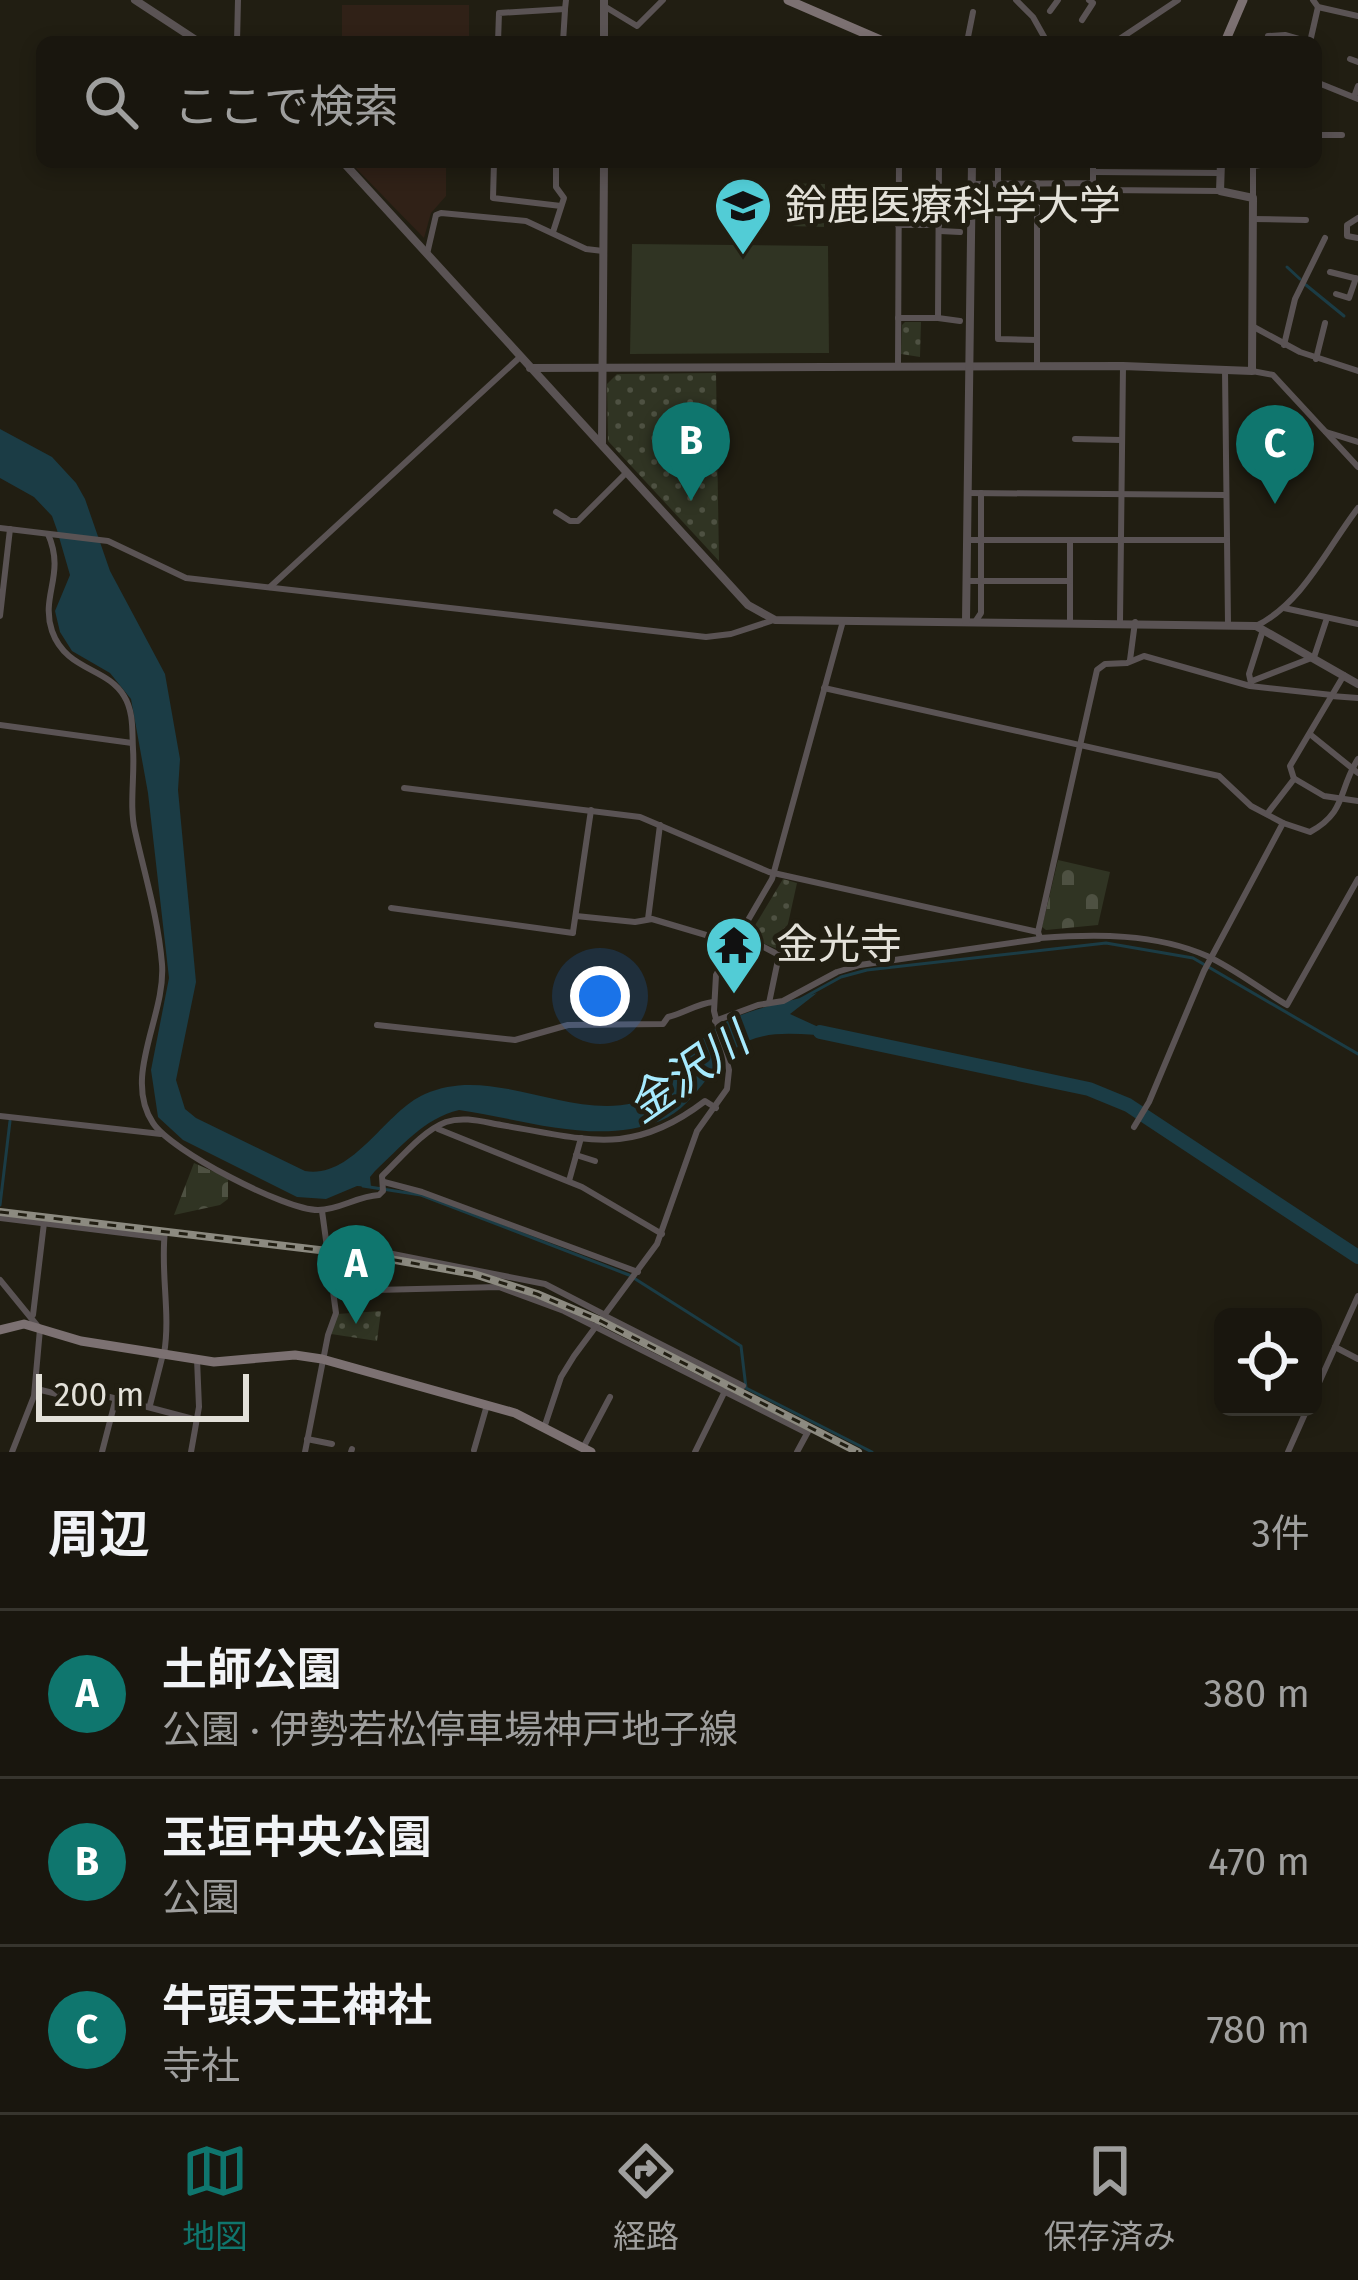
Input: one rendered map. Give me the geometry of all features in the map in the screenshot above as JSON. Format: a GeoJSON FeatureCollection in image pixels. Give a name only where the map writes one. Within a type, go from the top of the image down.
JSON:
{"type":"FeatureCollection","features":[{"type":"Feature","properties":{"kind":"main road"},"geometry":{"type":"LineString","coordinates":[[1228,36],[1243,0]]}},
{"type":"Feature","properties":{"kind":"main road"},"geometry":{"type":"LineString","coordinates":[[796,2],[872,36]]}},
{"type":"Feature","properties":{"kind":"main road"},"geometry":{"type":"LineString","coordinates":[[0,1330],[24,1324],[81,1341],[197,1359],[238,1362],[295,1354],[325,1360],[545,1425],[581,1449]]}},
{"type":"Feature","properties":{"kind":"street"},"geometry":{"type":"LineString","coordinates":[[135,0],[190,36]]}},
{"type":"Feature","properties":{"kind":"street"},"geometry":{"type":"LineString","coordinates":[[237,36],[238,0]]}},
{"type":"Feature","properties":{"kind":"street"},"geometry":{"type":"LineString","coordinates":[[604,3],[637,26],[663,0]]}},
{"type":"Feature","properties":{"kind":"street"},"geometry":{"type":"LineString","coordinates":[[1017,0],[1044,36]]}},
{"type":"Feature","properties":{"kind":"street"},"geometry":{"type":"LineString","coordinates":[[1050,11],[1058,0]]}},
{"type":"Feature","properties":{"kind":"street"},"geometry":{"type":"LineString","coordinates":[[1082,20],[1094,3],[1089,0]]}},
{"type":"Feature","properties":{"kind":"street"},"geometry":{"type":"LineString","coordinates":[[1124,36],[1178,0]]}},
{"type":"Feature","properties":{"kind":"street"},"geometry":{"type":"LineString","coordinates":[[604,3],[604,36]]}},
{"type":"Feature","properties":{"kind":"street"},"geometry":{"type":"LineString","coordinates":[[1310,36],[1316,3],[1358,16]]}},
{"type":"Feature","properties":{"kind":"street"},"geometry":{"type":"LineString","coordinates":[[498,36],[499,14],[566,4],[563,36]]}},
{"type":"Feature","properties":{"kind":"street"},"geometry":{"type":"LineString","coordinates":[[968,36],[973,12]]}},
{"type":"Feature","properties":{"kind":"street"},"geometry":{"type":"LineString","coordinates":[[1285,34],[1287,24]]}},
{"type":"Feature","properties":{"kind":"street"},"geometry":{"type":"LineString","coordinates":[[1268,36],[1291,36]]}},
{"type":"Feature","properties":{"kind":"street"},"geometry":{"type":"LineString","coordinates":[[1322,84],[1356,98],[1358,86]]}},
{"type":"Feature","properties":{"kind":"street"},"geometry":{"type":"LineString","coordinates":[[1322,135],[1342,134]]}},
{"type":"Feature","properties":{"kind":"street"},"geometry":{"type":"LineString","coordinates":[[348,168],[748,605],[775,620]]}},
{"type":"Feature","properties":{"kind":"street"},"geometry":{"type":"LineString","coordinates":[[496,168],[493,198],[561,206]]}},
{"type":"Feature","properties":{"kind":"street"},"geometry":{"type":"LineString","coordinates":[[554,232],[564,198],[556,187],[556,168]]}},
{"type":"Feature","properties":{"kind":"street"},"geometry":{"type":"LineString","coordinates":[[602,445],[604,168]]}},
{"type":"Feature","properties":{"kind":"street"},"geometry":{"type":"LineString","coordinates":[[898,168],[898,366]]}},
{"type":"Feature","properties":{"kind":"street"},"geometry":{"type":"LineString","coordinates":[[938,318],[939,168]]}},
{"type":"Feature","properties":{"kind":"street"},"geometry":{"type":"LineString","coordinates":[[970,621],[966,581],[972,168]]}},
{"type":"Feature","properties":{"kind":"street"},"geometry":{"type":"LineString","coordinates":[[998,168],[998,339],[1037,340]]}},
{"type":"Feature","properties":{"kind":"street"},"geometry":{"type":"LineString","coordinates":[[1093,168],[1093,183]]}},
{"type":"Feature","properties":{"kind":"street"},"geometry":{"type":"LineString","coordinates":[[1220,191],[1221,168]]}},
{"type":"Feature","properties":{"kind":"street"},"geometry":{"type":"LineString","coordinates":[[1252,168],[1252,371]]}},
{"type":"Feature","properties":{"kind":"street"},"geometry":{"type":"LineString","coordinates":[[1036,365],[1037,183]]}},
{"type":"Feature","properties":{"kind":"street"},"geometry":{"type":"LineString","coordinates":[[972,184],[1093,183],[1102,190],[1220,191],[1253,198]]}},
{"type":"Feature","properties":{"kind":"street"},"geometry":{"type":"LineString","coordinates":[[427,254],[436,215],[441,213],[526,221],[586,249],[603,251]]}},
{"type":"Feature","properties":{"kind":"street"},"geometry":{"type":"LineString","coordinates":[[1358,218],[1347,225],[1348,236],[1358,238]]}},
{"type":"Feature","properties":{"kind":"street"},"geometry":{"type":"LineString","coordinates":[[1252,219],[1306,220]]}},
{"type":"Feature","properties":{"kind":"street"},"geometry":{"type":"LineString","coordinates":[[898,225],[960,232]]}},
{"type":"Feature","properties":{"kind":"street"},"geometry":{"type":"LineString","coordinates":[[1284,344],[1295,299],[1325,238]]}},
{"type":"Feature","properties":{"kind":"street"},"geometry":{"type":"LineString","coordinates":[[1330,272],[1357,278],[1349,298],[1336,295]]}},
{"type":"Feature","properties":{"kind":"street"},"geometry":{"type":"LineString","coordinates":[[898,318],[960,321]]}},
{"type":"Feature","properties":{"kind":"street"},"geometry":{"type":"LineString","coordinates":[[1316,358],[1325,323]]}},
{"type":"Feature","properties":{"kind":"street"},"geometry":{"type":"LineString","coordinates":[[1252,326],[1316,358],[1358,370]]}},
{"type":"Feature","properties":{"kind":"street"},"geometry":{"type":"LineString","coordinates":[[269,587],[519,358]]}},
{"type":"Feature","properties":{"kind":"street"},"geometry":{"type":"LineString","coordinates":[[528,368],[1123,365],[1252,371],[1273,375],[1358,467]]}},
{"type":"Feature","properties":{"kind":"street"},"geometry":{"type":"LineString","coordinates":[[1120,622],[1123,365]]}},
{"type":"Feature","properties":{"kind":"street"},"geometry":{"type":"LineString","coordinates":[[1225,370],[1228,623]]}},
{"type":"Feature","properties":{"kind":"street"},"geometry":{"type":"LineString","coordinates":[[1323,430],[1358,442]]}},
{"type":"Feature","properties":{"kind":"street"},"geometry":{"type":"LineString","coordinates":[[1075,439],[1121,440]]}},
{"type":"Feature","properties":{"kind":"street"},"geometry":{"type":"LineString","coordinates":[[556,512],[573,523],[578,521],[627,472]]}},
{"type":"Feature","properties":{"kind":"street"},"geometry":{"type":"LineString","coordinates":[[968,493],[1226,495]]}},
{"type":"Feature","properties":{"kind":"street"},"geometry":{"type":"LineString","coordinates":[[970,621],[981,613],[981,493]]}},
{"type":"Feature","properties":{"kind":"street"},"geometry":{"type":"LineString","coordinates":[[1251,683],[1260,628],[1284,608],[1357,510]]}},
{"type":"Feature","properties":{"kind":"street"},"geometry":{"type":"LineString","coordinates":[[0,528],[108,542],[186,578],[710,637],[775,620],[1228,623],[1260,628],[1358,683]]}},
{"type":"Feature","properties":{"kind":"street"},"geometry":{"type":"LineString","coordinates":[[0,616],[10,529]]}},
{"type":"Feature","properties":{"kind":"street"},"geometry":{"type":"LineString","coordinates":[[50,534],[57,562],[49,600],[53,633],[68,658],[124,695],[132,720],[135,832],[150,882],[162,970],[141,1090],[147,1113],[161,1134],[178,1148],[296,1209],[322,1210],[383,1186],[422,1192],[636,1276]]}},
{"type":"Feature","properties":{"kind":"street"},"geometry":{"type":"LineString","coordinates":[[968,540],[1227,540]]}},
{"type":"Feature","properties":{"kind":"street"},"geometry":{"type":"LineString","coordinates":[[1070,540],[1070,622]]}},
{"type":"Feature","properties":{"kind":"street"},"geometry":{"type":"LineString","coordinates":[[966,581],[1070,580]]}},
{"type":"Feature","properties":{"kind":"street"},"geometry":{"type":"LineString","coordinates":[[1284,608],[1358,625]]}},
{"type":"Feature","properties":{"kind":"street"},"geometry":{"type":"LineString","coordinates":[[1251,683],[1314,657],[1326,620]]}},
{"type":"Feature","properties":{"kind":"street"},"geometry":{"type":"LineString","coordinates":[[545,1425],[561,1377],[662,1234],[697,1130],[727,1089],[713,1002],[716,975],[773,873],[843,621]]}},
{"type":"Feature","properties":{"kind":"street"},"geometry":{"type":"LineString","coordinates":[[1130,660],[1135,622]]}},
{"type":"Feature","properties":{"kind":"street"},"geometry":{"type":"LineString","coordinates":[[715,1021],[791,998],[837,972],[860,965],[1035,942],[1097,670],[1105,664],[1161,657],[1251,683],[1358,698]]}},
{"type":"Feature","properties":{"kind":"street"},"geometry":{"type":"LineString","coordinates":[[1344,675],[1290,766],[1294,779],[1324,796],[1358,801]]}},
{"type":"Feature","properties":{"kind":"street"},"geometry":{"type":"LineString","coordinates":[[824,688],[1219,776],[1250,805],[1303,832],[1314,831],[1336,813],[1358,759]]}},
{"type":"Feature","properties":{"kind":"street"},"geometry":{"type":"LineString","coordinates":[[0,725],[132,742]]}},
{"type":"Feature","properties":{"kind":"street"},"geometry":{"type":"LineString","coordinates":[[1311,735],[1355,771]]}},
{"type":"Feature","properties":{"kind":"street"},"geometry":{"type":"LineString","coordinates":[[1268,814],[1294,779]]}},
{"type":"Feature","properties":{"kind":"street"},"geometry":{"type":"LineString","coordinates":[[404,788],[640,817],[773,873],[1039,935],[1115,935],[1188,948],[1287,1005],[1358,879]]}},
{"type":"Feature","properties":{"kind":"street"},"geometry":{"type":"LineString","coordinates":[[391,908],[573,934],[591,810]]}},
{"type":"Feature","properties":{"kind":"street"},"geometry":{"type":"LineString","coordinates":[[1134,1127],[1204,971],[1283,823]]}},
{"type":"Feature","properties":{"kind":"street"},"geometry":{"type":"LineString","coordinates":[[648,919],[659,825]]}},
{"type":"Feature","properties":{"kind":"street"},"geometry":{"type":"LineString","coordinates":[[576,916],[648,919],[733,943]]}},
{"type":"Feature","properties":{"kind":"street"},"geometry":{"type":"LineString","coordinates":[[740,934],[779,955],[769,1003]]}},
{"type":"Feature","properties":{"kind":"street"},"geometry":{"type":"LineString","coordinates":[[377,1025],[515,1040],[568,1024],[663,1024],[693,1006],[713,1002]]}},
{"type":"Feature","properties":{"kind":"street"},"geometry":{"type":"LineString","coordinates":[[383,1186],[382,1176],[435,1128],[466,1119],[581,1138],[630,1139],[660,1131],[705,1101],[716,1108]]}},
{"type":"Feature","properties":{"kind":"street"},"geometry":{"type":"LineString","coordinates":[[0,1116],[161,1134]]}},
{"type":"Feature","properties":{"kind":"street"},"geometry":{"type":"LineString","coordinates":[[435,1128],[569,1181],[662,1234]]}},
{"type":"Feature","properties":{"kind":"street"},"geometry":{"type":"LineString","coordinates":[[569,1181],[581,1138]]}},
{"type":"Feature","properties":{"kind":"street"},"geometry":{"type":"LineString","coordinates":[[576,1155],[595,1161]]}},
{"type":"Feature","properties":{"kind":"street"},"geometry":{"type":"LineString","coordinates":[[304,1452],[336,1313],[322,1210]]}},
{"type":"Feature","properties":{"kind":"street"},"geometry":{"type":"LineString","coordinates":[[0,1218],[165,1234],[162,1272],[168,1332],[150,1406]]}},
{"type":"Feature","properties":{"kind":"street"},"geometry":{"type":"LineString","coordinates":[[33,1317],[44,1223]]}},
{"type":"Feature","properties":{"kind":"street"},"geometry":{"type":"LineString","coordinates":[[327,1241],[545,1284],[743,1386]]}},
{"type":"Feature","properties":{"kind":"street"},"geometry":{"type":"LineString","coordinates":[[0,1280],[40,1329],[35,1389],[21,1438],[12,1452]]}},
{"type":"Feature","properties":{"kind":"street"},"geometry":{"type":"LineString","coordinates":[[334,1291],[499,1287],[597,1327],[808,1430],[797,1452]]}},
{"type":"Feature","properties":{"kind":"street"},"geometry":{"type":"LineString","coordinates":[[1322,1376],[1358,1296]]}},
{"type":"Feature","properties":{"kind":"street"},"geometry":{"type":"LineString","coordinates":[[1335,1348],[1358,1359]]}},
{"type":"Feature","properties":{"kind":"street"},"geometry":{"type":"LineString","coordinates":[[191,1452],[197,1420],[197,1359]]}},
{"type":"Feature","properties":{"kind":"street"},"geometry":{"type":"LineString","coordinates":[[35,1389],[57,1394]]}},
{"type":"Feature","properties":{"kind":"street"},"geometry":{"type":"LineString","coordinates":[[694,1452],[725,1391]]}},
{"type":"Feature","properties":{"kind":"street"},"geometry":{"type":"LineString","coordinates":[[102,1395],[197,1420]]}},
{"type":"Feature","properties":{"kind":"street"},"geometry":{"type":"LineString","coordinates":[[581,1449],[610,1396]]}},
{"type":"Feature","properties":{"kind":"street"},"geometry":{"type":"LineString","coordinates":[[102,1452],[116,1398]]}},
{"type":"Feature","properties":{"kind":"street"},"geometry":{"type":"LineString","coordinates":[[474,1450],[487,1405]]}},
{"type":"Feature","properties":{"kind":"street"},"geometry":{"type":"LineString","coordinates":[[1288,1452],[1304,1416]]}},
{"type":"Feature","properties":{"kind":"street"},"geometry":{"type":"LineString","coordinates":[[307,1439],[332,1444]]}},
{"type":"Feature","properties":{"kind":"shaded area"},"geometry":{"type":"Polygon","coordinates":[[[342,5],[469,5],[469,36],[342,36],[342,5]]]}},
{"type":"Feature","properties":{"kind":"shaded area"},"geometry":{"type":"Polygon","coordinates":[[[356,168],[446,168],[446,196],[431,213],[424,238],[356,168]]]}},
{"type":"Feature","properties":{"kind":"green space"},"geometry":{"type":"Polygon","coordinates":[[[789,183],[825,184],[824,227],[789,226],[789,183]]]}},
{"type":"Feature","properties":{"kind":"green space"},"geometry":{"type":"Polygon","coordinates":[[[632,244],[828,246],[829,353],[630,354],[632,244]]]}},
{"type":"Feature","properties":{"kind":"green space"},"geometry":{"type":"Polygon","coordinates":[[[905,322],[921,322],[920,357],[901,354],[905,322]]]}},
{"type":"Feature","properties":{"kind":"green space"},"geometry":{"type":"Polygon","coordinates":[[[716,373],[719,561],[608,441],[607,384],[617,374],[716,373]]]}},
{"type":"Feature","properties":{"kind":"green space"},"geometry":{"type":"Polygon","coordinates":[[[1058,860],[1110,872],[1098,925],[1042,927],[1058,860]]]}},
{"type":"Feature","properties":{"kind":"green space"},"geometry":{"type":"Polygon","coordinates":[[[783,879],[797,883],[782,951],[748,937],[783,879]]]}},
{"type":"Feature","properties":{"kind":"green space"},"geometry":{"type":"Polygon","coordinates":[[[194,1163],[228,1178],[228,1199],[174,1215],[194,1163]]]}},
{"type":"Feature","properties":{"kind":"green space"},"geometry":{"type":"Polygon","coordinates":[[[381,1311],[377,1341],[331,1334],[337,1314],[381,1311]]]}},
{"type":"Feature","properties":{"kind":"water"},"geometry":{"type":"Polygon","coordinates":[[[0,429],[52,457],[76,483],[110,571],[165,674],[180,759],[178,790],[196,982],[176,1080],[185,1109],[196,1118],[305,1171],[323,1171],[354,1155],[410,1103],[450,1086],[502,1088],[582,1104],[634,1103],[660,1091],[702,1039],[724,1023],[817,993],[790,1014],[838,1036],[776,1034],[741,1044],[674,1113],[636,1128],[586,1131],[459,1110],[446,1114],[413,1135],[375,1171],[371,1187],[357,1186],[326,1199],[297,1197],[183,1140],[158,1117],[151,1070],[169,978],[148,793],[131,699],[110,673],[72,651],[60,632],[55,611],[70,575],[57,530],[52,516],[34,497],[0,478],[0,429]]]}},
{"type":"Feature","properties":{"kind":"waterway"},"geometry":{"type":"LineString","coordinates":[[1287,267],[1300,279]]}},
{"type":"Feature","properties":{"kind":"waterway"},"geometry":{"type":"LineString","coordinates":[[1306,285],[1344,316]]}},
{"type":"Feature","properties":{"kind":"waterway"},"geometry":{"type":"LineString","coordinates":[[801,999],[841,977],[867,970],[1106,943],[1193,958],[1358,1054]]}},
{"type":"Feature","properties":{"kind":"waterway","name":"金沢川"},"geometry":{"type":"LineString","coordinates":[[820,1032],[1089,1089],[1128,1105],[1358,1257]]}},
{"type":"Feature","properties":{"kind":"waterway"},"geometry":{"type":"LineString","coordinates":[[0,1205],[10,1121]]}},
{"type":"Feature","properties":{"kind":"waterway"},"geometry":{"type":"LineString","coordinates":[[363,1186],[421,1195],[629,1275],[741,1346],[746,1388],[872,1452]]}},
{"type":"Feature","properties":{"kind":"railway"},"geometry":{"type":"LineString","coordinates":[[0,1212],[378,1257],[474,1274],[601,1321],[858,1452]]}},
{"type":"Feature","properties":{"kind":"place","name":"鈴鹿医療科学大学"},"geometry":{"type":"Point","coordinates":[743,257]}},
{"type":"Feature","properties":{"kind":"place","name":"玉垣中央公園"},"geometry":{"type":"Point","coordinates":[691,501]}},
{"type":"Feature","properties":{"kind":"place","name":"牛頭天王神社"},"geometry":{"type":"Point","coordinates":[1275,504]}},
{"type":"Feature","properties":{"kind":"place","name":"金光寺"},"geometry":{"type":"Point","coordinates":[734,996]}},
{"type":"Feature","properties":{"kind":"place","name":"土師公園"},"geometry":{"type":"Point","coordinates":[356,1324]}}]}
